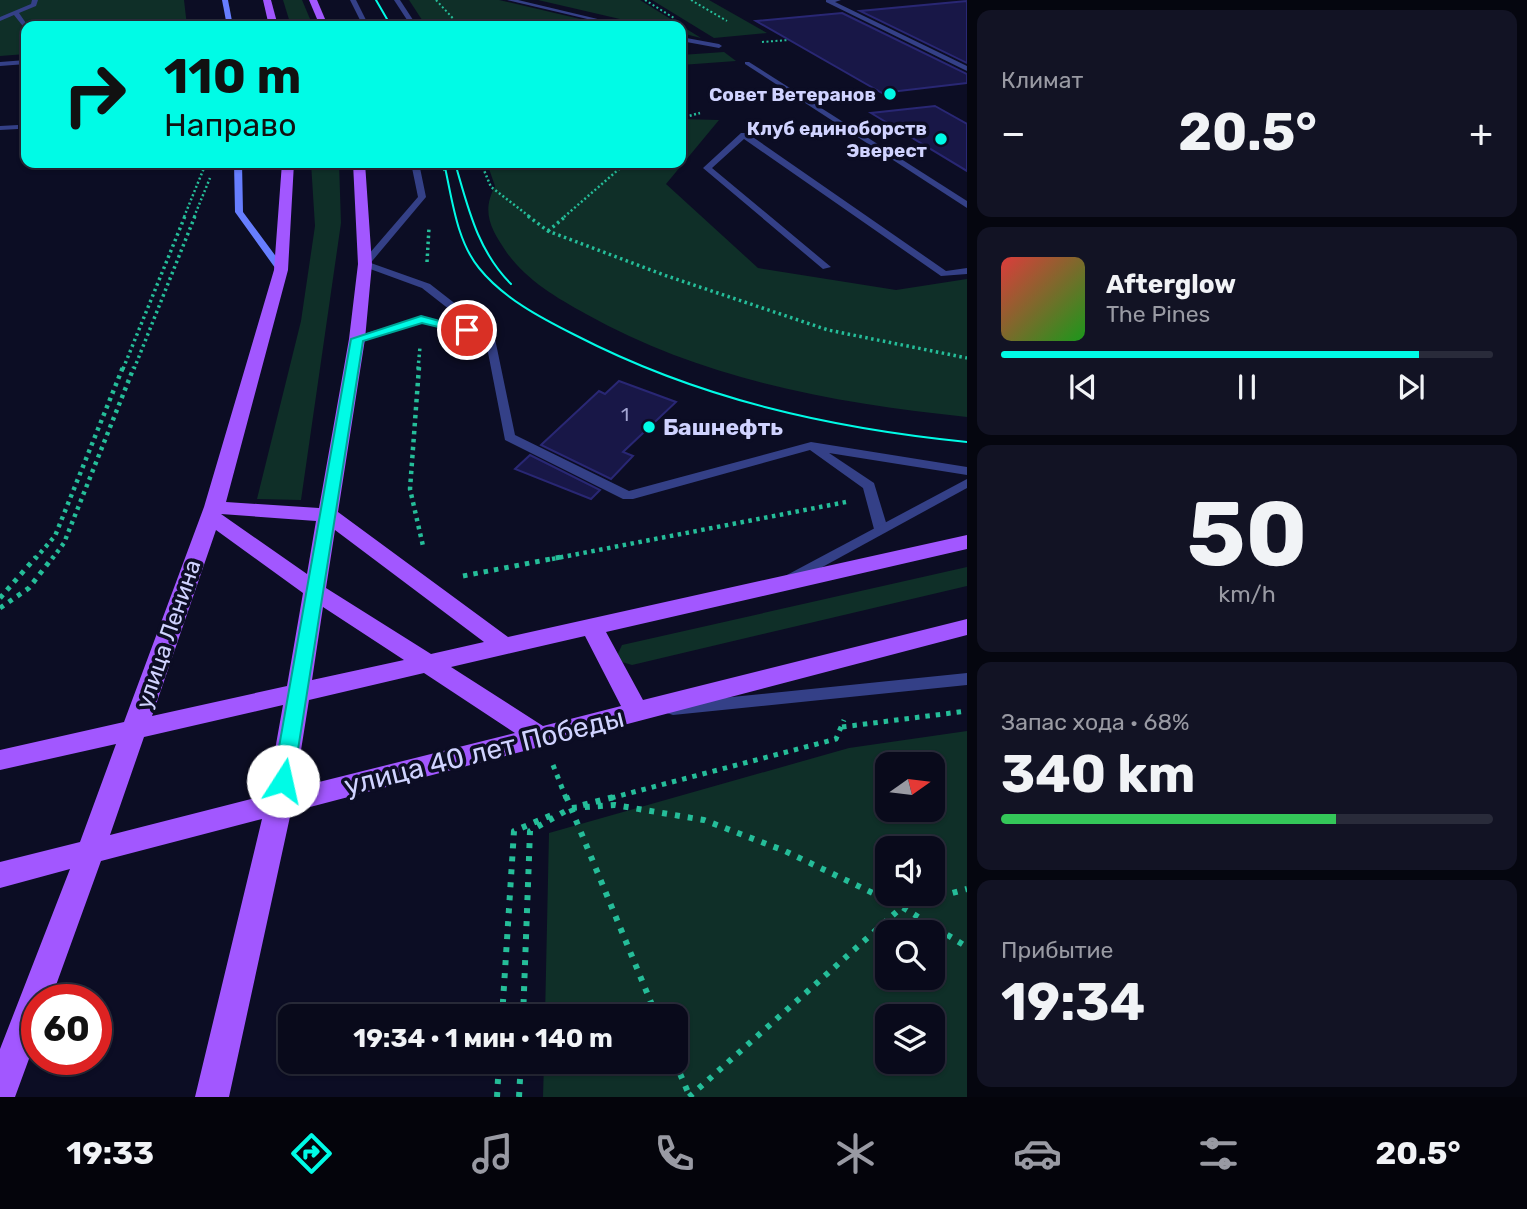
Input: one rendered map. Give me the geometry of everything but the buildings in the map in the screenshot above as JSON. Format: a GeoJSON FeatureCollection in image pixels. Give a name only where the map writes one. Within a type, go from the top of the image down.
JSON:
{"type":"FeatureCollection","features":[{"type":"Feature","properties":{"kind":"main road"},"geometry":{"type":"LineString","coordinates":[[267,0],[273,21]]}},
{"type":"Feature","properties":{"kind":"main road"},"geometry":{"type":"LineString","coordinates":[[313,0],[322,21]]}},
{"type":"Feature","properties":{"kind":"main road","name":"улица Ленина"},"geometry":{"type":"LineString","coordinates":[[0,1092],[90,853],[212,511],[281,270],[288,168]]}},
{"type":"Feature","properties":{"kind":"main road"},"geometry":{"type":"LineString","coordinates":[[212,1097],[279,804],[317,592],[357,339],[365,264],[359,168]]}},
{"type":"Feature","properties":{"kind":"main road"},"geometry":{"type":"LineString","coordinates":[[212,511],[329,515],[503,645]]}},
{"type":"Feature","properties":{"kind":"main road"},"geometry":{"type":"LineString","coordinates":[[212,511],[317,592],[541,737]]}},
{"type":"Feature","properties":{"kind":"main road"},"geometry":{"type":"LineString","coordinates":[[0,760],[967,542]]}},
{"type":"Feature","properties":{"kind":"main road"},"geometry":{"type":"LineString","coordinates":[[592,627],[637,712]]}},
{"type":"Feature","properties":{"kind":"main road","name":"улица 40 лет Победы"},"geometry":{"type":"LineString","coordinates":[[0,875],[967,627]]}},
{"type":"Feature","properties":{"kind":"street"},"geometry":{"type":"LineString","coordinates":[[0,19],[34,5],[35,0]]}},
{"type":"Feature","properties":{"kind":"street"},"geometry":{"type":"LineString","coordinates":[[225,0],[229,21]]}},
{"type":"Feature","properties":{"kind":"street"},"geometry":{"type":"LineString","coordinates":[[353,0],[364,21]]}},
{"type":"Feature","properties":{"kind":"street"},"geometry":{"type":"LineString","coordinates":[[397,0],[411,21]]}},
{"type":"Feature","properties":{"kind":"street"},"geometry":{"type":"LineString","coordinates":[[510,0],[602,21]]}},
{"type":"Feature","properties":{"kind":"street"},"geometry":{"type":"LineString","coordinates":[[838,0],[828,1],[967,69]]}},
{"type":"Feature","properties":{"kind":"street"},"geometry":{"type":"LineString","coordinates":[[16,13],[21,21]]}},
{"type":"Feature","properties":{"kind":"street"},"geometry":{"type":"LineString","coordinates":[[686,40],[719,46]]}},
{"type":"Feature","properties":{"kind":"street"},"geometry":{"type":"LineString","coordinates":[[0,64],[21,62]]}},
{"type":"Feature","properties":{"kind":"street"},"geometry":{"type":"LineString","coordinates":[[747,63],[967,205]]}},
{"type":"Feature","properties":{"kind":"street"},"geometry":{"type":"LineString","coordinates":[[0,128],[15,127]]}},
{"type":"Feature","properties":{"kind":"street"},"geometry":{"type":"LineString","coordinates":[[826,267],[707,169],[744,135],[944,274],[967,271]]}},
{"type":"Feature","properties":{"kind":"street"},"geometry":{"type":"LineString","coordinates":[[238,168],[239,212],[281,270]]}},
{"type":"Feature","properties":{"kind":"street"},"geometry":{"type":"LineString","coordinates":[[416,168],[422,197],[365,264],[426,286],[489,336],[509,437],[628,496],[810,446],[967,471]]}},
{"type":"Feature","properties":{"kind":"street"},"geometry":{"type":"LineString","coordinates":[[357,339],[421,320],[489,336]]}},
{"type":"Feature","properties":{"kind":"street"},"geometry":{"type":"LineString","coordinates":[[810,446],[869,486],[881,529]]}},
{"type":"Feature","properties":{"kind":"street"},"geometry":{"type":"LineString","coordinates":[[782,583],[967,483]]}},
{"type":"Feature","properties":{"kind":"street"},"geometry":{"type":"LineString","coordinates":[[637,712],[967,679]]}},
{"type":"Feature","properties":{"kind":"path"},"geometry":{"type":"LineString","coordinates":[[436,0],[455,21]]}},
{"type":"Feature","properties":{"kind":"path"},"geometry":{"type":"LineString","coordinates":[[686,117],[700,113]]}},
{"type":"Feature","properties":{"kind":"path"},"geometry":{"type":"LineString","coordinates":[[0,598],[55,536],[204,168]]}},
{"type":"Feature","properties":{"kind":"path"},"geometry":{"type":"LineString","coordinates":[[0,608],[29,588],[64,542],[214,168]]}},
{"type":"Feature","properties":{"kind":"path"},"geometry":{"type":"LineString","coordinates":[[433,175],[449,168]]}},
{"type":"Feature","properties":{"kind":"path"},"geometry":{"type":"LineString","coordinates":[[483,168],[491,187],[548,231],[664,275],[828,330],[967,358]]}},
{"type":"Feature","properties":{"kind":"path"},"geometry":{"type":"LineString","coordinates":[[548,231],[620,168]]}},
{"type":"Feature","properties":{"kind":"path"},"geometry":{"type":"LineString","coordinates":[[426,286],[430,216]]}},
{"type":"Feature","properties":{"kind":"path"},"geometry":{"type":"LineString","coordinates":[[421,320],[410,489],[424,551]]}},
{"type":"Feature","properties":{"kind":"path"},"geometry":{"type":"LineString","coordinates":[[453,570],[462,576],[872,497]]}},
{"type":"Feature","properties":{"kind":"path"},"geometry":{"type":"LineString","coordinates":[[503,1004],[514,831],[570,808],[835,739],[859,691]]}},
{"type":"Feature","properties":{"kind":"path"},"geometry":{"type":"LineString","coordinates":[[841,727],[967,711]]}},
{"type":"Feature","properties":{"kind":"path"},"geometry":{"type":"LineString","coordinates":[[541,737],[652,1004]]}},
{"type":"Feature","properties":{"kind":"path"},"geometry":{"type":"LineString","coordinates":[[523,1004],[530,831],[570,808],[615,805],[704,820],[785,851],[902,907],[967,947]]}},
{"type":"Feature","properties":{"kind":"path"},"geometry":{"type":"LineString","coordinates":[[680,1074],[689,1097],[902,907],[967,889]]}},
{"type":"Feature","properties":{"kind":"path"},"geometry":{"type":"LineString","coordinates":[[497,1097],[498,1074]]}},
{"type":"Feature","properties":{"kind":"path"},"geometry":{"type":"LineString","coordinates":[[519,1097],[520,1074]]}},
{"type":"Feature","properties":{"kind":"green space"},"geometry":{"type":"Polygon","coordinates":[[[0,0],[184,0],[186,21],[21,21],[21,54],[0,56],[0,0]]]}},
{"type":"Feature","properties":{"kind":"green space"},"geometry":{"type":"Polygon","coordinates":[[[283,0],[302,0],[311,21],[289,21],[283,0]]]}},
{"type":"Feature","properties":{"kind":"green space"},"geometry":{"type":"Polygon","coordinates":[[[409,0],[499,0],[589,21],[423,21],[409,0]]]}},
{"type":"Feature","properties":{"kind":"green space"},"geometry":{"type":"Polygon","coordinates":[[[538,0],[640,0],[674,21],[628,21],[538,0]]]}},
{"type":"Feature","properties":{"kind":"green space"},"geometry":{"type":"Polygon","coordinates":[[[652,0],[709,0],[767,33],[714,38],[652,0]]]}},
{"type":"Feature","properties":{"kind":"green space"},"geometry":{"type":"Polygon","coordinates":[[[686,29],[701,38],[686,34],[686,29]]]}},
{"type":"Feature","properties":{"kind":"green space"},"geometry":{"type":"Polygon","coordinates":[[[724,52],[736,61],[686,65],[686,55],[724,52]]]}},
{"type":"Feature","properties":{"kind":"green space"},"geometry":{"type":"Polygon","coordinates":[[[686,119],[719,120],[686,160],[686,119]]]}},
{"type":"Feature","properties":{"kind":"green space"},"geometry":{"type":"Polygon","coordinates":[[[311,168],[339,168],[341,223],[301,500],[257,499],[301,321],[315,226],[311,168]]]}},
{"type":"Feature","properties":{"kind":"green space"},"geometry":{"type":"Polygon","coordinates":[[[489,168],[679,168],[666,184],[758,268],[896,290],[967,279],[967,417],[819,396],[771,385],[723,372],[631,337],[543,288],[515,263],[496,236],[490,221],[489,204],[495,186],[489,168]]]}},
{"type":"Feature","properties":{"kind":"green space"},"geometry":{"type":"Polygon","coordinates":[[[967,567],[967,586],[632,665],[615,660],[622,645],[967,567]]]}},
{"type":"Feature","properties":{"kind":"green space"},"geometry":{"type":"Polygon","coordinates":[[[967,731],[967,1097],[543,1097],[544,1074],[688,1074],[688,1004],[545,1004],[549,833],[849,748],[967,731]]]}},
{"type":"Feature","properties":{"kind":"tram line"},"geometry":{"type":"LineString","coordinates":[[376,0],[388,21]]}},
{"type":"Feature","properties":{"kind":"tram line"},"geometry":{"type":"LineString","coordinates":[[445,168],[456,218],[471,257],[499,289],[549,322],[669,377],[717,393],[815,419],[967,442]]}},
{"type":"Feature","properties":{"kind":"tram line"},"geometry":{"type":"LineString","coordinates":[[456,168],[469,212],[482,242],[499,271],[511,284]]}},
{"type":"Feature","properties":{"kind":"place","name":"Совет Ветеранов"},"geometry":{"type":"Point","coordinates":[890,94]}},
{"type":"Feature","properties":{"kind":"place","name":"Клуб единоборств Эверест"},"geometry":{"type":"Point","coordinates":[941,139]}},
{"type":"Feature","properties":{"kind":"place","name":"Башнефть"},"geometry":{"type":"Point","coordinates":[649,427]}},
{"type":"Feature","properties":{"kind":"route"},"geometry":{"type":"LineString","coordinates":[[283,781],[317,592],[357,339],[421,320],[467,330]]}}]}
